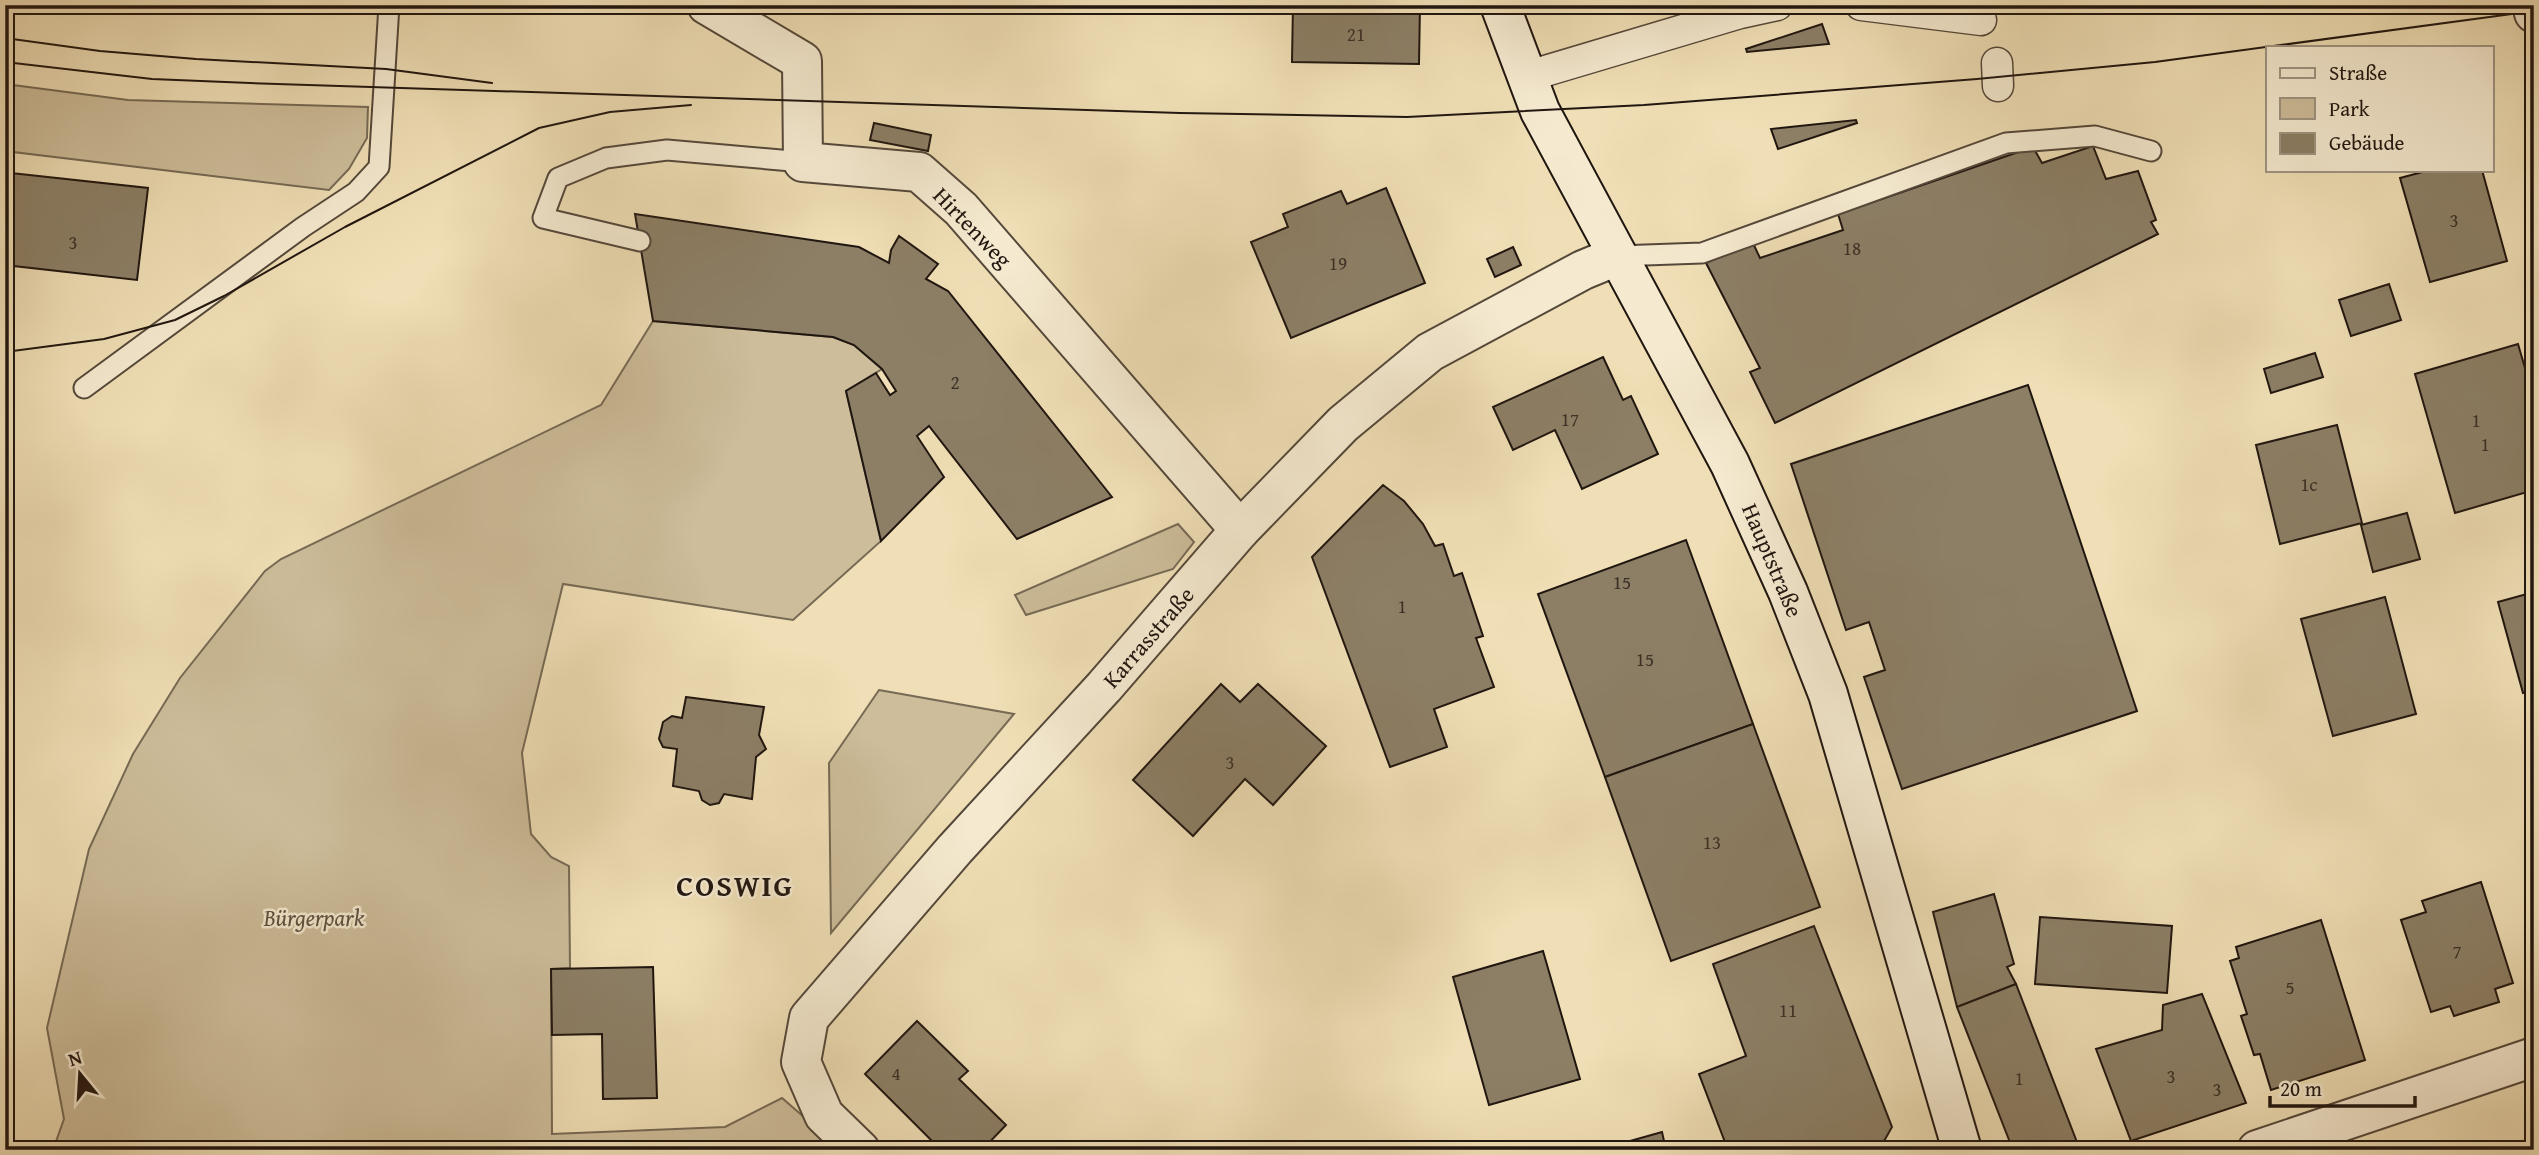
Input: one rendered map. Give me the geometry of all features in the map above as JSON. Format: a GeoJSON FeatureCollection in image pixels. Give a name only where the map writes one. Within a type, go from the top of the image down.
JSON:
{"type":"FeatureCollection","features":[{"type":"Feature","properties":{"kind":"street"},"geometry":{"type":"LineString","coordinates":[[706,5],[802,61],[803,162]]}},
{"type":"Feature","properties":{"kind":"street","name":"Hauptstraße"},"geometry":{"type":"LineString","coordinates":[[1500,5],[1525,77],[1546,123],[1746,498],[1788,592],[1828,694],[1962,1150]]}},
{"type":"Feature","properties":{"kind":"street"},"geometry":{"type":"LineString","coordinates":[[1525,77],[1738,9],[1777,5]]}},
{"type":"Feature","properties":{"kind":"street"},"geometry":{"type":"LineString","coordinates":[[1861,5],[1981,20]]}},
{"type":"Feature","properties":{"kind":"street"},"geometry":{"type":"LineString","coordinates":[[2532,5],[2534,13]]}},
{"type":"Feature","properties":{"kind":"street","name":"Hirtenweg"},"geometry":{"type":"LineString","coordinates":[[803,162],[919,172],[961,209],[1240,530]]}},
{"type":"Feature","properties":{"kind":"street","name":"Karrasstraße"},"geometry":{"type":"LineString","coordinates":[[860,1150],[824,1115],[801,1062],[809,1018],[955,849],[1104,687],[1240,530],[1343,424],[1430,352],[1583,270],[1617,256]]}},
{"type":"Feature","properties":{"kind":"street"},"geometry":{"type":"LineString","coordinates":[[2257,1150],[2534,1057]]}},
{"type":"Feature","properties":{"kind":"lane"},"geometry":{"type":"LineString","coordinates":[[85,388],[303,227],[356,192],[379,167],[389,5]]}},
{"type":"Feature","properties":{"kind":"lane"},"geometry":{"type":"LineString","coordinates":[[1617,256],[1702,253],[2006,143],[2095,136],[2151,150]]}},
{"type":"Feature","properties":{"kind":"lane"},"geometry":{"type":"LineString","coordinates":[[640,241],[543,218],[558,178],[606,158],[667,150],[803,162]]}},
{"type":"Feature","properties":{"kind":"green space"},"geometry":{"type":"Polygon","coordinates":[[[5,84],[128,100],[368,107],[367,138],[349,169],[329,190],[5,151],[5,84]]]}},
{"type":"Feature","properties":{"kind":"green space","name":"Bürgerpark"},"geometry":{"type":"Polygon","coordinates":[[[653,321],[833,337],[854,345],[882,369],[846,391],[881,541],[793,620],[563,584],[522,753],[531,834],[551,857],[569,866],[570,968],[551,969],[552,1134],[725,1127],[782,1098],[842,1150],[53,1150],[64,1119],[47,1028],[89,849],[133,754],[180,678],[265,571],[281,559],[601,405],[653,321]]]}},
{"type":"Feature","properties":{"kind":"green space"},"geometry":{"type":"Polygon","coordinates":[[[1178,524],[1194,542],[1173,569],[1026,615],[1015,595],[1178,524]]]}},
{"type":"Feature","properties":{"kind":"green space"},"geometry":{"type":"Polygon","coordinates":[[[879,690],[1014,714],[831,933],[829,763],[879,690]]]}},
{"type":"Feature","properties":{"kind":"building"},"geometry":{"type":"Polygon","coordinates":[[[1293,5],[1420,5],[1419,64],[1292,62],[1293,5]]]}},
{"type":"Feature","properties":{"kind":"building"},"geometry":{"type":"Polygon","coordinates":[[[1822,24],[1829,44],[1747,52],[1746,49],[1822,24]]]}},
{"type":"Feature","properties":{"kind":"building"},"geometry":{"type":"Polygon","coordinates":[[[1856,120],[1857,123],[1778,149],[1771,129],[1856,120]]]}},
{"type":"Feature","properties":{"kind":"building"},"geometry":{"type":"Polygon","coordinates":[[[874,123],[931,135],[928,151],[870,140],[874,123]]]}},
{"type":"Feature","properties":{"kind":"building"},"geometry":{"type":"Polygon","coordinates":[[[2093,146],[2106,179],[2138,171],[2156,220],[2151,222],[2158,234],[1775,423],[1750,372],[1760,368],[1706,263],[1752,241],[1760,258],[1843,230],[1838,214],[2033,147],[2042,163],[2093,146]]]}},
{"type":"Feature","properties":{"kind":"building"},"geometry":{"type":"Polygon","coordinates":[[[2422,172],[2483,172],[2507,261],[2430,282],[2400,178],[2422,172]]]}},
{"type":"Feature","properties":{"kind":"building"},"geometry":{"type":"Polygon","coordinates":[[[11,173],[148,188],[137,280],[5,265],[5,220],[11,173]]]}},
{"type":"Feature","properties":{"kind":"building"},"geometry":{"type":"Polygon","coordinates":[[[1386,188],[1425,283],[1291,338],[1251,242],[1288,227],[1283,214],[1341,191],[1347,204],[1386,188]]]}},
{"type":"Feature","properties":{"kind":"building"},"geometry":{"type":"Polygon","coordinates":[[[635,214],[859,247],[889,263],[891,250],[899,236],[938,264],[926,279],[948,291],[1112,497],[1017,539],[929,426],[917,436],[944,477],[881,541],[846,391],[876,373],[890,395],[896,391],[882,369],[854,345],[833,337],[653,321],[635,214]]]}},
{"type":"Feature","properties":{"kind":"building"},"geometry":{"type":"Polygon","coordinates":[[[1513,247],[1521,265],[1495,277],[1487,259],[1513,247]]]}},
{"type":"Feature","properties":{"kind":"building"},"geometry":{"type":"Polygon","coordinates":[[[2389,284],[2401,320],[2351,336],[2339,300],[2389,284]]]}},
{"type":"Feature","properties":{"kind":"building"},"geometry":{"type":"Polygon","coordinates":[[[2518,344],[2534,399],[2534,490],[2455,513],[2415,374],[2518,344]]]}},
{"type":"Feature","properties":{"kind":"building"},"geometry":{"type":"Polygon","coordinates":[[[2315,353],[2323,377],[2271,393],[2264,369],[2315,353]]]}},
{"type":"Feature","properties":{"kind":"building"},"geometry":{"type":"Polygon","coordinates":[[[1603,357],[1623,400],[1631,396],[1658,454],[1582,489],[1555,430],[1513,450],[1493,407],[1603,357]]]}},
{"type":"Feature","properties":{"kind":"building"},"geometry":{"type":"Polygon","coordinates":[[[2028,385],[2137,711],[1902,789],[1864,677],[1885,670],[1869,622],[1846,630],[1791,464],[2028,385]]]}},
{"type":"Feature","properties":{"kind":"building"},"geometry":{"type":"Polygon","coordinates":[[[2337,425],[2362,523],[2280,544],[2256,445],[2337,425]]]}},
{"type":"Feature","properties":{"kind":"building"},"geometry":{"type":"Polygon","coordinates":[[[1383,485],[1404,501],[1423,524],[1435,546],[1443,544],[1454,576],[1462,573],[1483,636],[1476,638],[1494,687],[1434,709],[1447,747],[1390,767],[1312,557],[1383,485]]]}},
{"type":"Feature","properties":{"kind":"building"},"geometry":{"type":"Polygon","coordinates":[[[2407,513],[2420,559],[2373,572],[2361,525],[2407,513]]]}},
{"type":"Feature","properties":{"kind":"building"},"geometry":{"type":"Polygon","coordinates":[[[1686,540],[1753,724],[1605,777],[1538,594],[1686,540]]]}},
{"type":"Feature","properties":{"kind":"building"},"geometry":{"type":"Polygon","coordinates":[[[2534,592],[2534,690],[2523,693],[2498,602],[2534,592]]]}},
{"type":"Feature","properties":{"kind":"building"},"geometry":{"type":"Polygon","coordinates":[[[2385,597],[2416,714],[2333,736],[2301,619],[2385,597]]]}},
{"type":"Feature","properties":{"kind":"building"},"geometry":{"type":"Polygon","coordinates":[[[1221,684],[1240,702],[1258,684],[1326,746],[1273,805],[1245,779],[1193,836],[1133,780],[1221,684]]]}},
{"type":"Feature","properties":{"kind":"building"},"geometry":{"type":"Polygon","coordinates":[[[686,697],[764,707],[759,735],[766,749],[756,757],[752,799],[724,794],[719,803],[710,805],[702,800],[699,791],[673,786],[677,749],[663,747],[659,739],[663,722],[672,716],[682,718],[686,697]]]}},
{"type":"Feature","properties":{"kind":"building"},"geometry":{"type":"Polygon","coordinates":[[[1753,724],[1820,907],[1671,961],[1605,777],[1753,724]]]}},
{"type":"Feature","properties":{"kind":"building"},"geometry":{"type":"Polygon","coordinates":[[[2481,882],[2513,983],[2495,989],[2499,1002],[2454,1016],[2450,1006],[2431,1012],[2401,920],[2426,912],[2422,901],[2481,882]]]}},
{"type":"Feature","properties":{"kind":"building"},"geometry":{"type":"Polygon","coordinates":[[[1994,894],[2014,964],[2007,967],[2016,984],[1957,1007],[1933,912],[1994,894]]]}},
{"type":"Feature","properties":{"kind":"building"},"geometry":{"type":"Polygon","coordinates":[[[2040,917],[2172,926],[2167,993],[2035,984],[2040,917]]]}},
{"type":"Feature","properties":{"kind":"building"},"geometry":{"type":"Polygon","coordinates":[[[2321,920],[2365,1060],[2271,1090],[2260,1054],[2254,1055],[2241,1016],[2247,1014],[2230,961],[2239,958],[2236,947],[2321,920]]]}},
{"type":"Feature","properties":{"kind":"building"},"geometry":{"type":"Polygon","coordinates":[[[1814,926],[1892,1127],[1879,1150],[1728,1150],[1699,1074],[1746,1056],[1713,964],[1814,926]]]}},
{"type":"Feature","properties":{"kind":"building"},"geometry":{"type":"Polygon","coordinates":[[[1543,951],[1580,1079],[1489,1105],[1453,977],[1543,951]]]}},
{"type":"Feature","properties":{"kind":"building"},"geometry":{"type":"Polygon","coordinates":[[[653,967],[657,1098],[603,1099],[602,1034],[552,1035],[551,969],[653,967]]]}},
{"type":"Feature","properties":{"kind":"building"},"geometry":{"type":"Polygon","coordinates":[[[2016,984],[2080,1150],[2013,1150],[1957,1007],[2016,984]]]}},
{"type":"Feature","properties":{"kind":"building"},"geometry":{"type":"Polygon","coordinates":[[[2202,994],[2246,1103],[2131,1141],[2096,1049],[2162,1030],[2163,1005],[2202,994]]]}},
{"type":"Feature","properties":{"kind":"building"},"geometry":{"type":"Polygon","coordinates":[[[917,1021],[968,1071],[959,1079],[1006,1125],[982,1150],[941,1150],[865,1074],[917,1021]]]}},
{"type":"Feature","properties":{"kind":"building"},"geometry":{"type":"Polygon","coordinates":[[[1662,1132],[1666,1150],[1598,1150],[1662,1132]]]}},
{"type":"Feature","properties":{"kind":"tram line"},"geometry":{"type":"LineString","coordinates":[[2274,46],[2534,11]]}},
{"type":"Feature","properties":{"kind":"tram line"},"geometry":{"type":"LineString","coordinates":[[5,38],[100,51],[386,69],[492,83]]}},
{"type":"Feature","properties":{"kind":"tram line"},"geometry":{"type":"LineString","coordinates":[[5,62],[152,79],[250,83],[1180,113],[1407,117],[1644,105],[1977,79],[2155,62],[2266,47]]}},
{"type":"Feature","properties":{"kind":"tram line"},"geometry":{"type":"LineString","coordinates":[[5,352],[104,339],[175,320],[224,296],[345,227],[539,128],[610,112],[691,105]]}},
{"type":"Feature","properties":{"kind":"district","name":"COSWIG"},"geometry":{"type":"Point","coordinates":[735,885]}}]}
